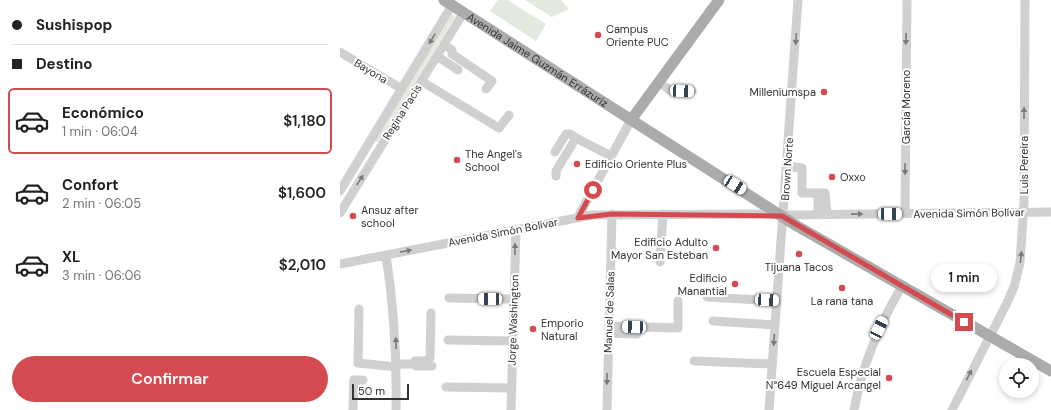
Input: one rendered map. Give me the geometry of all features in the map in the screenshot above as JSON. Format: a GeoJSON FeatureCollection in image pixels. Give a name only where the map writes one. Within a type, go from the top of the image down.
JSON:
{"type":"FeatureCollection","features":[{"type":"Feature","properties":{"kind":"main road"},"geometry":{"type":"LineString","coordinates":[[631,120],[719,0]]}},
{"type":"Feature","properties":{"kind":"main road","name":"Avenida Jaime Guzmán Errázuriz"},"geometry":{"type":"LineString","coordinates":[[448,3],[782,216],[989,337],[1051,371]]}},
{"type":"Feature","properties":{"kind":"street","name":"Brown Norte"},"geometry":{"type":"LineString","coordinates":[[769,410],[798,0]]}},
{"type":"Feature","properties":{"kind":"street","name":"García Moreno"},"geometry":{"type":"LineString","coordinates":[[905,214],[907,0]]}},
{"type":"Feature","properties":{"kind":"street","name":"Luis Pereira"},"geometry":{"type":"LineString","coordinates":[[952,410],[1008,301],[1017,275],[1022,244],[1024,212],[1025,0]]}},
{"type":"Feature","properties":{"kind":"street","name":"Regina Pacis"},"geometry":{"type":"LineString","coordinates":[[340,192],[402,89],[448,3]]}},
{"type":"Feature","properties":{"kind":"street","name":"Regina Pacis"},"geometry":{"type":"LineString","coordinates":[[340,213],[464,12]]}},
{"type":"Feature","properties":{"kind":"street"},"geometry":{"type":"LineString","coordinates":[[444,44],[452,50],[452,54],[492,81],[486,89]]}},
{"type":"Feature","properties":{"kind":"street","name":"Bayona"},"geometry":{"type":"LineString","coordinates":[[340,52],[402,89]]}},
{"type":"Feature","properties":{"kind":"street"},"geometry":{"type":"LineString","coordinates":[[437,56],[458,70]]}},
{"type":"Feature","properties":{"kind":"street"},"geometry":{"type":"LineString","coordinates":[[421,81],[499,128],[509,115]]}},
{"type":"Feature","properties":{"kind":"street"},"geometry":{"type":"LineString","coordinates":[[659,82],[671,91],[692,91]]}},
{"type":"Feature","properties":{"kind":"street"},"geometry":{"type":"LineString","coordinates":[[578,218],[631,120]]}},
{"type":"Feature","properties":{"kind":"street"},"geometry":{"type":"LineString","coordinates":[[376,132],[386,138]]}},
{"type":"Feature","properties":{"kind":"street"},"geometry":{"type":"LineString","coordinates":[[555,152],[566,134],[570,134],[611,156]]}},
{"type":"Feature","properties":{"kind":"street"},"geometry":{"type":"LineString","coordinates":[[556,176],[556,171],[576,138]]}},
{"type":"Feature","properties":{"kind":"street"},"geometry":{"type":"LineString","coordinates":[[787,170],[802,171],[802,192],[821,193],[822,214]]}},
{"type":"Feature","properties":{"kind":"street"},"geometry":{"type":"LineString","coordinates":[[340,192],[349,199]]}},
{"type":"Feature","properties":{"kind":"street","name":"Avenida Simón Bolívar"},"geometry":{"type":"LineString","coordinates":[[340,264],[578,218],[612,214],[782,216],[822,214],[1051,212]]}},
{"type":"Feature","properties":{"kind":"street","name":"Manuel de Salas"},"geometry":{"type":"LineString","coordinates":[[607,410],[612,214]]}},
{"type":"Feature","properties":{"kind":"street"},"geometry":{"type":"LineString","coordinates":[[660,262],[663,214]]}},
{"type":"Feature","properties":{"kind":"street","name":"Jorge Washington"},"geometry":{"type":"LineString","coordinates":[[511,410],[516,230]]}},
{"type":"Feature","properties":{"kind":"street"},"geometry":{"type":"LineString","coordinates":[[386,255],[395,322],[397,366],[396,410]]}},
{"type":"Feature","properties":{"kind":"street"},"geometry":{"type":"LineString","coordinates":[[854,410],[863,373],[873,343],[902,286]]}},
{"type":"Feature","properties":{"kind":"street"},"geometry":{"type":"LineString","coordinates":[[707,297],[776,301]]}},
{"type":"Feature","properties":{"kind":"street"},"geometry":{"type":"LineString","coordinates":[[449,298],[514,299]]}},
{"type":"Feature","properties":{"kind":"street"},"geometry":{"type":"LineString","coordinates":[[609,330],[678,328],[678,301]]}},
{"type":"Feature","properties":{"kind":"street"},"geometry":{"type":"LineString","coordinates":[[359,309],[358,363],[397,366],[414,364],[416,366],[432,366]]}},
{"type":"Feature","properties":{"kind":"street"},"geometry":{"type":"LineString","coordinates":[[414,364],[415,361],[425,361],[430,358],[431,313]]}},
{"type":"Feature","properties":{"kind":"street"},"geometry":{"type":"LineString","coordinates":[[713,321],[775,325]]}},
{"type":"Feature","properties":{"kind":"street"},"geometry":{"type":"LineString","coordinates":[[609,330],[637,334]]}},
{"type":"Feature","properties":{"kind":"street"},"geometry":{"type":"LineString","coordinates":[[448,340],[513,341]]}},
{"type":"Feature","properties":{"kind":"street"},"geometry":{"type":"LineString","coordinates":[[694,361],[772,364]]}},
{"type":"Feature","properties":{"kind":"street"},"geometry":{"type":"LineString","coordinates":[[353,410],[354,380],[363,380]]}},
{"type":"Feature","properties":{"kind":"street"},"geometry":{"type":"LineString","coordinates":[[446,387],[511,388]]}},
{"type":"Feature","properties":{"kind":"shaded area"},"geometry":{"type":"Polygon","coordinates":[[[498,0],[507,0],[546,24],[536,41],[490,11],[498,0]]]}},
{"type":"Feature","properties":{"kind":"shaded area"},"geometry":{"type":"Polygon","coordinates":[[[525,0],[561,0],[569,9],[552,17],[525,0]]]}},
{"type":"Feature","properties":{"kind":"shaded area"},"geometry":{"type":"Polygon","coordinates":[[[452,14],[455,17],[378,142],[374,140],[452,14]]]}},
{"type":"Feature","properties":{"kind":"place","name":"Campus Oriente PUC"},"geometry":{"type":"Point","coordinates":[598,35]}},
{"type":"Feature","properties":{"kind":"place","name":"Milleniumspa"},"geometry":{"type":"Point","coordinates":[824,92]}},
{"type":"Feature","properties":{"kind":"place","name":"The Angel's School"},"geometry":{"type":"Point","coordinates":[457,160]}},
{"type":"Feature","properties":{"kind":"place","name":"Edificio Oriente Plus"},"geometry":{"type":"Point","coordinates":[577,164]}},
{"type":"Feature","properties":{"kind":"place","name":"Oxxo"},"geometry":{"type":"Point","coordinates":[832,177]}},
{"type":"Feature","properties":{"kind":"place","name":"Ansuz after school"},"geometry":{"type":"Point","coordinates":[353,216]}},
{"type":"Feature","properties":{"kind":"place","name":"Edificio Adulto Mayor San Esteban"},"geometry":{"type":"Point","coordinates":[716,248]}},
{"type":"Feature","properties":{"kind":"place","name":"Tijuana Tacos"},"geometry":{"type":"Point","coordinates":[799,254]}},
{"type":"Feature","properties":{"kind":"place","name":"Edificio Manantial"},"geometry":{"type":"Point","coordinates":[735,284]}},
{"type":"Feature","properties":{"kind":"place","name":"La rana tana"},"geometry":{"type":"Point","coordinates":[842,288]}},
{"type":"Feature","properties":{"kind":"place","name":"Emporio Natural"},"geometry":{"type":"Point","coordinates":[533,329]}},
{"type":"Feature","properties":{"kind":"place","name":"Escuela Especial N°649 Miguel Arcangel"},"geometry":{"type":"Point","coordinates":[889,378]}},
{"type":"Feature","properties":{"kind":"route"},"geometry":{"type":"LineString","coordinates":[[593,190],[578,218],[612,214],[770,214],[782,216],[964,322]]}}]}
